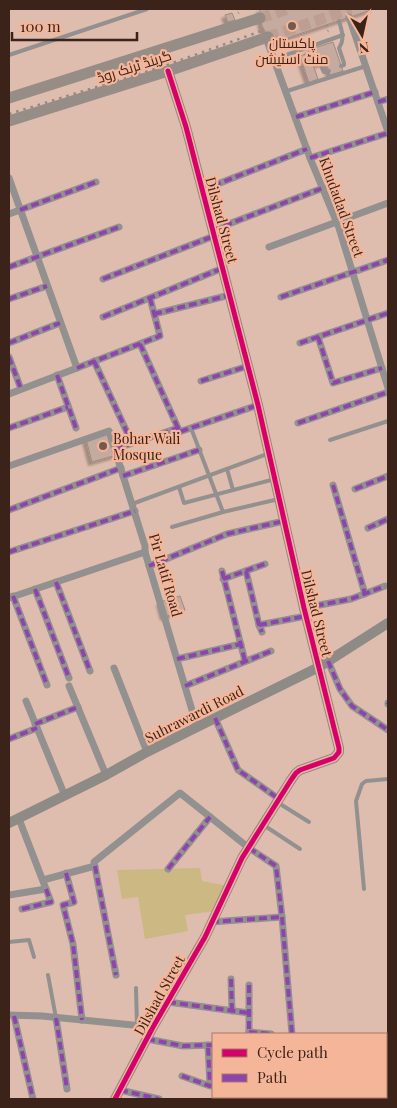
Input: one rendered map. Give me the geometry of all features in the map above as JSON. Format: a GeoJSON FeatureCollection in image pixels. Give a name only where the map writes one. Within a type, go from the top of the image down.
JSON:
{"type":"FeatureCollection","features":[{"type":"Feature","properties":{"kind":"main road","name":"گرینڈ ٹرنک روڈ"},"geometry":{"type":"LineString","coordinates":[[9,98],[260,18]]}},
{"type":"Feature","properties":{"kind":"main road","name":"گرینڈ ٹرنک روڈ"},"geometry":{"type":"LineString","coordinates":[[9,121],[168,71],[267,37]]}},
{"type":"Feature","properties":{"kind":"street"},"geometry":{"type":"LineString","coordinates":[[310,158],[388,132],[349,17]]}},
{"type":"Feature","properties":{"kind":"street","name":"Khudadad Street"},"geometry":{"type":"LineString","coordinates":[[267,37],[310,158],[336,222],[388,388]]}},
{"type":"Feature","properties":{"kind":"street","name":"Dilshad Street"},"geometry":{"type":"LineString","coordinates":[[115,1099],[211,922],[242,858],[278,800],[296,773],[307,767],[334,758],[339,752],[323,664],[305,612],[258,405],[186,127],[168,71]]}},
{"type":"Feature","properties":{"kind":"street"},"geometry":{"type":"LineString","coordinates":[[296,117],[374,92]]}},
{"type":"Feature","properties":{"kind":"street"},"geometry":{"type":"LineString","coordinates":[[378,102],[388,99]]}},
{"type":"Feature","properties":{"kind":"street"},"geometry":{"type":"LineString","coordinates":[[202,190],[307,149]]}},
{"type":"Feature","properties":{"kind":"street"},"geometry":{"type":"LineString","coordinates":[[9,178],[77,368]]}},
{"type":"Feature","properties":{"kind":"street"},"geometry":{"type":"LineString","coordinates":[[9,214],[96,182]]}},
{"type":"Feature","properties":{"kind":"street"},"geometry":{"type":"LineString","coordinates":[[103,279],[323,188]]}},
{"type":"Feature","properties":{"kind":"street"},"geometry":{"type":"LineString","coordinates":[[269,246],[388,203]]}},
{"type":"Feature","properties":{"kind":"street"},"geometry":{"type":"LineString","coordinates":[[9,267],[119,227]]}},
{"type":"Feature","properties":{"kind":"street"},"geometry":{"type":"LineString","coordinates":[[281,297],[388,260]]}},
{"type":"Feature","properties":{"kind":"street"},"geometry":{"type":"LineString","coordinates":[[103,317],[223,268]]}},
{"type":"Feature","properties":{"kind":"street"},"geometry":{"type":"LineString","coordinates":[[9,298],[47,286]]}},
{"type":"Feature","properties":{"kind":"street"},"geometry":{"type":"LineString","coordinates":[[154,314],[230,295]]}},
{"type":"Feature","properties":{"kind":"street"},"geometry":{"type":"LineString","coordinates":[[9,394],[160,336],[150,298]]}},
{"type":"Feature","properties":{"kind":"street"},"geometry":{"type":"LineString","coordinates":[[300,343],[388,313]]}},
{"type":"Feature","properties":{"kind":"street"},"geometry":{"type":"LineString","coordinates":[[9,343],[60,323]]}},
{"type":"Feature","properties":{"kind":"street"},"geometry":{"type":"LineString","coordinates":[[318,337],[333,383],[382,368]]}},
{"type":"Feature","properties":{"kind":"street"},"geometry":{"type":"LineString","coordinates":[[140,344],[179,432],[258,405]]}},
{"type":"Feature","properties":{"kind":"street"},"geometry":{"type":"LineString","coordinates":[[9,357],[21,389]]}},
{"type":"Feature","properties":{"kind":"street"},"geometry":{"type":"LineString","coordinates":[[94,361],[132,443]]}},
{"type":"Feature","properties":{"kind":"street"},"geometry":{"type":"LineString","coordinates":[[201,381],[248,366]]}},
{"type":"Feature","properties":{"kind":"street"},"geometry":{"type":"LineString","coordinates":[[57,375],[76,428]]}},
{"type":"Feature","properties":{"kind":"street"},"geometry":{"type":"LineString","coordinates":[[298,423],[388,392]]}},
{"type":"Feature","properties":{"kind":"street"},"geometry":{"type":"LineString","coordinates":[[9,428],[68,407]]}},
{"type":"Feature","properties":{"kind":"street"},"geometry":{"type":"LineString","coordinates":[[115,449],[178,428]]}},
{"type":"Feature","properties":{"kind":"street","name":"Pir Latif Road"},"geometry":{"type":"LineString","coordinates":[[9,466],[109,431],[146,546],[149,566],[197,727]]}},
{"type":"Feature","properties":{"kind":"street"},"geometry":{"type":"LineString","coordinates":[[9,510],[122,472],[199,450]]}},
{"type":"Feature","properties":{"kind":"street"},"geometry":{"type":"LineString","coordinates":[[355,488],[388,476]]}},
{"type":"Feature","properties":{"kind":"street"},"geometry":{"type":"LineString","coordinates":[[333,486],[365,594]]}},
{"type":"Feature","properties":{"kind":"street"},"geometry":{"type":"LineString","coordinates":[[9,552],[133,508]]}},
{"type":"Feature","properties":{"kind":"street"},"geometry":{"type":"LineString","coordinates":[[368,528],[388,519]]}},
{"type":"Feature","properties":{"kind":"street"},"geometry":{"type":"LineString","coordinates":[[149,566],[227,534],[284,521]]}},
{"type":"Feature","properties":{"kind":"street"},"geometry":{"type":"LineString","coordinates":[[47,685],[11,597],[146,552]]}},
{"type":"Feature","properties":{"kind":"street"},"geometry":{"type":"LineString","coordinates":[[245,661],[223,575],[246,571],[265,564]]}},
{"type":"Feature","properties":{"kind":"street"},"geometry":{"type":"LineString","coordinates":[[246,571],[260,628],[385,586]]}},
{"type":"Feature","properties":{"kind":"street"},"geometry":{"type":"LineString","coordinates":[[56,582],[90,671]]}},
{"type":"Feature","properties":{"kind":"street"},"geometry":{"type":"LineString","coordinates":[[36,589],[78,707],[106,775]]}},
{"type":"Feature","properties":{"kind":"street","name":"Suhrawardi Road"},"geometry":{"type":"LineString","coordinates":[[9,823],[323,664],[388,623]]}},
{"type":"Feature","properties":{"kind":"street"},"geometry":{"type":"LineString","coordinates":[[177,660],[241,644]]}},
{"type":"Feature","properties":{"kind":"street"},"geometry":{"type":"LineString","coordinates":[[185,686],[271,651]]}},
{"type":"Feature","properties":{"kind":"street"},"geometry":{"type":"LineString","coordinates":[[323,664],[352,706],[388,730]]}},
{"type":"Feature","properties":{"kind":"street"},"geometry":{"type":"LineString","coordinates":[[114,668],[147,752]]}},
{"type":"Feature","properties":{"kind":"street"},"geometry":{"type":"LineString","coordinates":[[26,701],[65,796]]}},
{"type":"Feature","properties":{"kind":"street"},"geometry":{"type":"LineString","coordinates":[[9,740],[78,707]]}},
{"type":"Feature","properties":{"kind":"street"},"geometry":{"type":"LineString","coordinates":[[215,718],[238,770],[278,800]]}},
{"type":"Feature","properties":{"kind":"street"},"geometry":{"type":"LineString","coordinates":[[116,975],[94,862],[180,793],[249,848],[276,866],[292,1033]]}},
{"type":"Feature","properties":{"kind":"street"},"geometry":{"type":"LineString","coordinates":[[168,869],[210,817]]}},
{"type":"Feature","properties":{"kind":"street"},"geometry":{"type":"LineString","coordinates":[[19,819],[50,902],[22,909]]}},
{"type":"Feature","properties":{"kind":"street"},"geometry":{"type":"LineString","coordinates":[[43,880],[95,866]]}},
{"type":"Feature","properties":{"kind":"street"},"geometry":{"type":"LineString","coordinates":[[66,873],[74,902],[63,904],[73,944],[82,1020]]}},
{"type":"Feature","properties":{"kind":"street"},"geometry":{"type":"LineString","coordinates":[[9,895],[46,889]]}},
{"type":"Feature","properties":{"kind":"street"},"geometry":{"type":"LineString","coordinates":[[211,922],[282,917]]}},
{"type":"Feature","properties":{"kind":"street"},"geometry":{"type":"LineString","coordinates":[[231,979],[232,1011]]}},
{"type":"Feature","properties":{"kind":"street"},"geometry":{"type":"LineString","coordinates":[[249,985],[249,1033]]}},
{"type":"Feature","properties":{"kind":"street"},"geometry":{"type":"LineString","coordinates":[[168,1002],[249,1013]]}},
{"type":"Feature","properties":{"kind":"street"},"geometry":{"type":"LineString","coordinates":[[32,1099],[12,1016],[153,1027]]}},
{"type":"Feature","properties":{"kind":"street"},"geometry":{"type":"LineString","coordinates":[[56,1018],[67,1089]]}},
{"type":"Feature","properties":{"kind":"street"},"geometry":{"type":"LineString","coordinates":[[147,1039],[183,1046],[211,1045],[210,1086],[182,1076]]}},
{"type":"Feature","properties":{"kind":"street"},"geometry":{"type":"LineString","coordinates":[[120,1090],[159,1099]]}},
{"type":"Feature","properties":{"kind":"lane"},"geometry":{"type":"LineString","coordinates":[[9,55],[147,9]]}},
{"type":"Feature","properties":{"kind":"lane"},"geometry":{"type":"LineString","coordinates":[[339,21],[343,36],[342,42],[337,49],[344,63],[341,66]]}},
{"type":"Feature","properties":{"kind":"lane"},"geometry":{"type":"LineString","coordinates":[[275,59],[343,36]]}},
{"type":"Feature","properties":{"kind":"lane"},"geometry":{"type":"LineString","coordinates":[[320,64],[324,72],[329,71]]}},
{"type":"Feature","properties":{"kind":"lane"},"geometry":{"type":"LineString","coordinates":[[287,91],[366,66]]}},
{"type":"Feature","properties":{"kind":"lane"},"geometry":{"type":"LineString","coordinates":[[330,440],[388,421]]}},
{"type":"Feature","properties":{"kind":"lane"},"geometry":{"type":"LineString","coordinates":[[190,428],[223,512]]}},
{"type":"Feature","properties":{"kind":"lane"},"geometry":{"type":"LineString","coordinates":[[133,508],[179,487],[269,454]]}},
{"type":"Feature","properties":{"kind":"lane"},"geometry":{"type":"LineString","coordinates":[[227,469],[233,490]]}},
{"type":"Feature","properties":{"kind":"lane"},"geometry":{"type":"LineString","coordinates":[[179,487],[184,503],[274,479]]}},
{"type":"Feature","properties":{"kind":"lane"},"geometry":{"type":"LineString","coordinates":[[172,527],[223,512],[279,499]]}},
{"type":"Feature","properties":{"kind":"lane"},"geometry":{"type":"LineString","coordinates":[[364,889],[356,801],[364,782],[388,779]]}},
{"type":"Feature","properties":{"kind":"lane"},"geometry":{"type":"LineString","coordinates":[[278,800],[309,822]]}},
{"type":"Feature","properties":{"kind":"lane"},"geometry":{"type":"LineString","coordinates":[[263,824],[300,849]]}},
{"type":"Feature","properties":{"kind":"lane"},"geometry":{"type":"LineString","coordinates":[[9,942],[29,940],[34,957]]}},
{"type":"Feature","properties":{"kind":"lane"},"geometry":{"type":"LineString","coordinates":[[48,975],[56,1018]]}},
{"type":"Feature","properties":{"kind":"lane"},"geometry":{"type":"LineString","coordinates":[[136,988],[137,1026]]}},
{"type":"Feature","properties":{"kind":"path"},"geometry":{"type":"LineString","coordinates":[[237,10],[241,9]]}},
{"type":"Feature","properties":{"kind":"path"},"geometry":{"type":"LineString","coordinates":[[324,32],[328,30],[326,25]]}},
{"type":"Feature","properties":{"kind":"shaded area"},"geometry":{"type":"Polygon","coordinates":[[[200,868],[202,881],[229,886],[216,911],[185,915],[188,931],[145,939],[138,897],[122,899],[117,870],[200,868]]]}},
{"type":"Feature","properties":{"kind":"building","name":"پاکستان منٹ اسٹیشن"},"geometry":{"type":"Polygon","coordinates":[[[260,9],[374,9],[272,43],[262,26],[260,9]]]}},
{"type":"Feature","properties":{"kind":"building"},"geometry":{"type":"Polygon","coordinates":[[[232,13],[235,20],[228,22],[225,15],[232,13]]]}},
{"type":"Feature","properties":{"kind":"building"},"geometry":{"type":"Polygon","coordinates":[[[333,42],[343,71],[330,75],[326,62],[314,66],[308,50],[333,42]]]}},
{"type":"Feature","properties":{"kind":"building"},"geometry":{"type":"Polygon","coordinates":[[[309,53],[318,79],[309,83],[300,56],[309,53]]]}},
{"type":"Feature","properties":{"kind":"building","name":"Bohar Wali Mosque"},"geometry":{"type":"Polygon","coordinates":[[[112,430],[120,454],[92,462],[86,439],[112,430]]]}},
{"type":"Feature","properties":{"kind":"building"},"geometry":{"type":"Polygon","coordinates":[[[180,596],[185,610],[164,617],[160,602],[180,596]]]}},
{"type":"Feature","properties":{"kind":"tunnel"},"geometry":{"type":"LineString","coordinates":[[260,18],[288,9]]}},
{"type":"Feature","properties":{"kind":"tunnel"},"geometry":{"type":"LineString","coordinates":[[268,37],[351,9]]}},
{"type":"Feature","properties":{"kind":"railway"},"geometry":{"type":"LineString","coordinates":[[9,114],[164,66],[264,30]]}},
{"type":"Feature","properties":{"kind":"marked path"},"geometry":{"type":"LineString","coordinates":[[296,117],[375,92]]}},
{"type":"Feature","properties":{"kind":"marked path"},"geometry":{"type":"LineString","coordinates":[[378,102],[388,99]]}},
{"type":"Feature","properties":{"kind":"marked path"},"geometry":{"type":"LineString","coordinates":[[310,158],[388,133]]}},
{"type":"Feature","properties":{"kind":"marked path"},"geometry":{"type":"LineString","coordinates":[[202,190],[307,149]]}},
{"type":"Feature","properties":{"kind":"marked path"},"geometry":{"type":"LineString","coordinates":[[20,210],[96,182]]}},
{"type":"Feature","properties":{"kind":"marked path"},"geometry":{"type":"LineString","coordinates":[[213,230],[323,188]]}},
{"type":"Feature","properties":{"kind":"marked path"},"geometry":{"type":"LineString","coordinates":[[9,267],[119,227]]}},
{"type":"Feature","properties":{"kind":"marked path"},"geometry":{"type":"LineString","coordinates":[[103,279],[214,236]]}},
{"type":"Feature","properties":{"kind":"marked path"},"geometry":{"type":"LineString","coordinates":[[281,297],[388,260]]}},
{"type":"Feature","properties":{"kind":"marked path"},"geometry":{"type":"LineString","coordinates":[[103,317],[223,268]]}},
{"type":"Feature","properties":{"kind":"marked path"},"geometry":{"type":"LineString","coordinates":[[9,299],[47,286]]}},
{"type":"Feature","properties":{"kind":"marked path"},"geometry":{"type":"LineString","coordinates":[[154,314],[230,295]]}},
{"type":"Feature","properties":{"kind":"marked path"},"geometry":{"type":"LineString","coordinates":[[77,368],[160,336],[150,298]]}},
{"type":"Feature","properties":{"kind":"marked path"},"geometry":{"type":"LineString","coordinates":[[300,343],[388,313]]}},
{"type":"Feature","properties":{"kind":"marked path"},"geometry":{"type":"LineString","coordinates":[[9,343],[60,323]]}},
{"type":"Feature","properties":{"kind":"marked path"},"geometry":{"type":"LineString","coordinates":[[318,337],[333,383],[382,368]]}},
{"type":"Feature","properties":{"kind":"marked path"},"geometry":{"type":"LineString","coordinates":[[140,344],[178,428]]}},
{"type":"Feature","properties":{"kind":"marked path"},"geometry":{"type":"LineString","coordinates":[[9,357],[21,389]]}},
{"type":"Feature","properties":{"kind":"marked path"},"geometry":{"type":"LineString","coordinates":[[94,361],[132,443]]}},
{"type":"Feature","properties":{"kind":"marked path"},"geometry":{"type":"LineString","coordinates":[[201,381],[248,366]]}},
{"type":"Feature","properties":{"kind":"marked path"},"geometry":{"type":"LineString","coordinates":[[57,375],[76,428]]}},
{"type":"Feature","properties":{"kind":"marked path"},"geometry":{"type":"LineString","coordinates":[[298,423],[388,392]]}},
{"type":"Feature","properties":{"kind":"marked path"},"geometry":{"type":"LineString","coordinates":[[115,449],[178,428],[179,432],[258,405]]}},
{"type":"Feature","properties":{"kind":"marked path"},"geometry":{"type":"LineString","coordinates":[[9,428],[68,407]]}},
{"type":"Feature","properties":{"kind":"marked path"},"geometry":{"type":"LineString","coordinates":[[123,476],[199,450]]}},
{"type":"Feature","properties":{"kind":"marked path"},"geometry":{"type":"LineString","coordinates":[[9,510],[121,468]]}},
{"type":"Feature","properties":{"kind":"marked path"},"geometry":{"type":"LineString","coordinates":[[355,489],[388,476]]}},
{"type":"Feature","properties":{"kind":"marked path"},"geometry":{"type":"LineString","coordinates":[[333,485],[365,594]]}},
{"type":"Feature","properties":{"kind":"marked path"},"geometry":{"type":"LineString","coordinates":[[9,552],[135,511]]}},
{"type":"Feature","properties":{"kind":"marked path"},"geometry":{"type":"LineString","coordinates":[[368,528],[388,519]]}},
{"type":"Feature","properties":{"kind":"marked path"},"geometry":{"type":"LineString","coordinates":[[149,566],[227,534],[284,521]]}},
{"type":"Feature","properties":{"kind":"marked path"},"geometry":{"type":"LineString","coordinates":[[223,579],[265,564]]}},
{"type":"Feature","properties":{"kind":"marked path"},"geometry":{"type":"LineString","coordinates":[[222,571],[245,661]]}},
{"type":"Feature","properties":{"kind":"marked path"},"geometry":{"type":"LineString","coordinates":[[246,571],[262,632]]}},
{"type":"Feature","properties":{"kind":"marked path"},"geometry":{"type":"LineString","coordinates":[[56,582],[90,671]]}},
{"type":"Feature","properties":{"kind":"marked path"},"geometry":{"type":"LineString","coordinates":[[304,608],[351,599],[385,586]]}},
{"type":"Feature","properties":{"kind":"marked path"},"geometry":{"type":"LineString","coordinates":[[35,589],[69,678]]}},
{"type":"Feature","properties":{"kind":"marked path"},"geometry":{"type":"LineString","coordinates":[[13,596],[47,685]]}},
{"type":"Feature","properties":{"kind":"marked path"},"geometry":{"type":"LineString","coordinates":[[259,625],[306,616]]}},
{"type":"Feature","properties":{"kind":"marked path"},"geometry":{"type":"LineString","coordinates":[[177,659],[241,644]]}},
{"type":"Feature","properties":{"kind":"marked path"},"geometry":{"type":"LineString","coordinates":[[185,686],[271,651]]}},
{"type":"Feature","properties":{"kind":"marked path"},"geometry":{"type":"LineString","coordinates":[[328,661],[340,689],[352,706],[388,730]]}},
{"type":"Feature","properties":{"kind":"marked path"},"geometry":{"type":"LineString","coordinates":[[35,724],[78,707]]}},
{"type":"Feature","properties":{"kind":"marked path"},"geometry":{"type":"LineString","coordinates":[[215,718],[238,770],[279,799]]}},
{"type":"Feature","properties":{"kind":"marked path"},"geometry":{"type":"LineString","coordinates":[[9,739],[37,728]]}},
{"type":"Feature","properties":{"kind":"marked path"},"geometry":{"type":"LineString","coordinates":[[168,869],[210,817]]}},
{"type":"Feature","properties":{"kind":"marked path"},"geometry":{"type":"LineString","coordinates":[[249,848],[276,866],[292,1033]]}},
{"type":"Feature","properties":{"kind":"marked path"},"geometry":{"type":"LineString","coordinates":[[95,866],[116,975]]}},
{"type":"Feature","properties":{"kind":"marked path"},"geometry":{"type":"LineString","coordinates":[[66,873],[74,902],[63,905],[73,944],[82,1020]]}},
{"type":"Feature","properties":{"kind":"marked path"},"geometry":{"type":"LineString","coordinates":[[22,909],[51,902],[46,889]]}},
{"type":"Feature","properties":{"kind":"marked path"},"geometry":{"type":"LineString","coordinates":[[211,922],[282,917]]}},
{"type":"Feature","properties":{"kind":"marked path"},"geometry":{"type":"LineString","coordinates":[[231,979],[232,1011]]}},
{"type":"Feature","properties":{"kind":"marked path"},"geometry":{"type":"LineString","coordinates":[[249,985],[249,1033]]}},
{"type":"Feature","properties":{"kind":"marked path"},"geometry":{"type":"LineString","coordinates":[[168,1002],[249,1013]]}},
{"type":"Feature","properties":{"kind":"marked path"},"geometry":{"type":"LineString","coordinates":[[14,1016],[33,1099]]}},
{"type":"Feature","properties":{"kind":"marked path"},"geometry":{"type":"LineString","coordinates":[[56,1018],[67,1089]]}},
{"type":"Feature","properties":{"kind":"marked path"},"geometry":{"type":"LineString","coordinates":[[249,1032],[260,1033]]}},
{"type":"Feature","properties":{"kind":"marked path"},"geometry":{"type":"LineString","coordinates":[[147,1039],[183,1046],[212,1045]]}},
{"type":"Feature","properties":{"kind":"marked path"},"geometry":{"type":"LineString","coordinates":[[182,1076],[210,1086],[208,1045]]}},
{"type":"Feature","properties":{"kind":"marked path"},"geometry":{"type":"LineString","coordinates":[[120,1090],[159,1099]]}},
{"type":"Feature","properties":{"kind":"cycle path"},"geometry":{"type":"LineString","coordinates":[[115,1099],[153,1027],[205,937],[242,858],[291,780],[300,770],[334,758],[339,752],[258,405],[186,127],[168,71]]}},
{"type":"Feature","properties":{"kind":"place","name":"پاکستان منٹ اسٹیشن"},"geometry":{"type":"Point","coordinates":[292,26]}},
{"type":"Feature","properties":{"kind":"place","name":"Bohar Wali Mosque"},"geometry":{"type":"Point","coordinates":[103,446]}}]}
